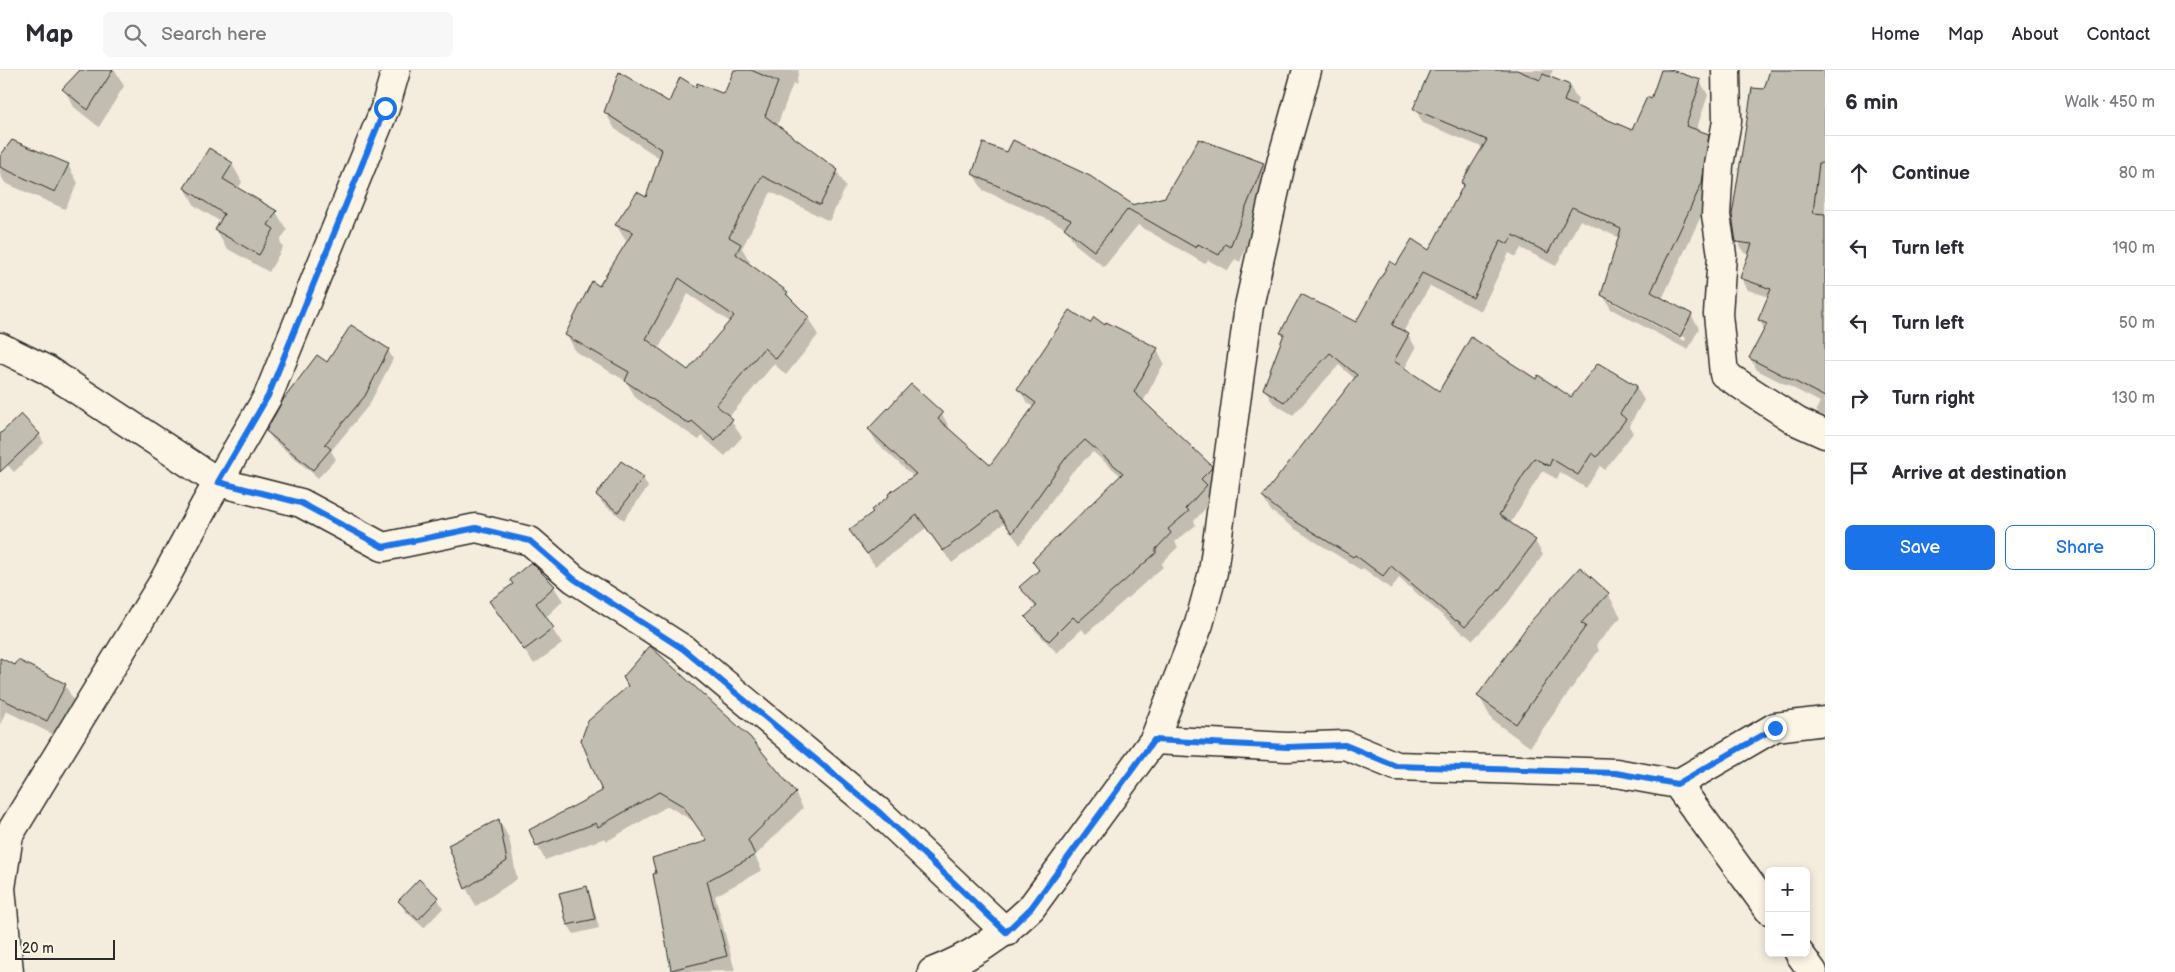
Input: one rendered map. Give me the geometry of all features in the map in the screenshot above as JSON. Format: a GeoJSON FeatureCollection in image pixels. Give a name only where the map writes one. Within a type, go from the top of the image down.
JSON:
{"type":"FeatureCollection","features":[{"type":"Feature","properties":{"kind":"street"},"geometry":{"type":"LineString","coordinates":[[9,972],[1,888],[9,835],[162,584],[268,396],[385,108],[396,70]]}},
{"type":"Feature","properties":{"kind":"street"},"geometry":{"type":"LineString","coordinates":[[932,972],[945,967],[1006,932],[1031,908],[1154,740],[1199,624],[1213,572],[1249,306],[1282,159],[1307,70]]}},
{"type":"Feature","properties":{"kind":"street"},"geometry":{"type":"LineString","coordinates":[[1726,70],[1727,121],[1719,165],[1716,215],[1722,255],[1718,314],[1724,374],[1798,422],[1825,434]]}},
{"type":"Feature","properties":{"kind":"street"},"geometry":{"type":"LineString","coordinates":[[0,347],[47,370],[218,482],[301,503],[383,547],[476,528],[530,541],[574,579],[683,649],[878,811],[1006,932]]}},
{"type":"Feature","properties":{"kind":"street"},"geometry":{"type":"LineString","coordinates":[[1154,740],[1287,747],[1345,745],[1396,766],[1616,773],[1677,784],[1775,728],[1825,721]]}},
{"type":"Feature","properties":{"kind":"street"},"geometry":{"type":"LineString","coordinates":[[1677,784],[1765,905]]}},
{"type":"Feature","properties":{"kind":"street"},"geometry":{"type":"LineString","coordinates":[[1803,957],[1813,972]]}},
{"type":"Feature","properties":{"kind":"building"},"geometry":{"type":"Polygon","coordinates":[[[80,70],[113,70],[88,110],[62,89],[80,70]]]}},
{"type":"Feature","properties":{"kind":"building"},"geometry":{"type":"Polygon","coordinates":[[[734,70],[751,70],[778,82],[765,116],[838,170],[820,205],[762,176],[729,237],[741,244],[736,254],[788,292],[786,294],[809,317],[776,359],[764,348],[716,405],[733,419],[715,441],[692,421],[689,424],[625,381],[629,372],[565,335],[592,281],[599,286],[633,232],[615,225],[637,192],[646,197],[662,150],[604,112],[619,72],[669,102],[680,77],[696,87],[697,83],[724,94],[734,70]],[[679,278],[646,339],[688,370],[734,316],[679,278]]]}},
{"type":"Feature","properties":{"kind":"building"},"geometry":{"type":"Polygon","coordinates":[[[1430,70],[1517,70],[1540,80],[1543,74],[1570,85],[1564,101],[1632,130],[1647,97],[1651,99],[1661,70],[1671,70],[1701,80],[1686,126],[1709,134],[1702,183],[1651,292],[1692,314],[1680,337],[1601,295],[1621,229],[1572,207],[1548,253],[1513,235],[1508,244],[1501,240],[1473,298],[1422,273],[1392,325],[1409,334],[1394,361],[1439,391],[1471,337],[1536,379],[1538,375],[1571,397],[1598,363],[1637,386],[1620,414],[1626,419],[1597,457],[1592,453],[1578,475],[1552,459],[1549,466],[1534,458],[1499,515],[1536,540],[1499,590],[1465,627],[1391,566],[1383,576],[1355,555],[1353,557],[1285,515],[1262,497],[1357,375],[1330,353],[1284,402],[1263,389],[1284,334],[1280,333],[1301,294],[1356,322],[1390,261],[1396,265],[1412,239],[1429,250],[1464,184],[1461,183],[1487,140],[1413,109],[1430,70]]]}},
{"type":"Feature","properties":{"kind":"building"},"geometry":{"type":"Polygon","coordinates":[[[1770,70],[1825,70],[1825,163],[1819,163],[1813,213],[1825,214],[1825,397],[1749,358],[1767,324],[1758,320],[1771,289],[1740,278],[1752,244],[1736,242],[1732,215],[1752,88],[1764,89],[1770,70]]]}},
{"type":"Feature","properties":{"kind":"building"},"geometry":{"type":"Polygon","coordinates":[[[1199,139],[1264,163],[1230,247],[1225,244],[1219,255],[1198,244],[1196,248],[1128,209],[1094,251],[1064,228],[1071,220],[972,174],[983,143],[1007,152],[1013,140],[1090,176],[1131,205],[1165,197],[1199,139]]]}},
{"type":"Feature","properties":{"kind":"building"},"geometry":{"type":"Polygon","coordinates":[[[12,140],[69,164],[55,192],[0,167],[0,156],[12,140]]]}},
{"type":"Feature","properties":{"kind":"building"},"geometry":{"type":"Polygon","coordinates":[[[209,148],[233,163],[223,179],[277,211],[268,225],[274,229],[259,255],[215,230],[224,214],[184,188],[209,148]]]}},
{"type":"Feature","properties":{"kind":"building"},"geometry":{"type":"Polygon","coordinates":[[[1070,310],[1090,323],[1094,317],[1105,325],[1106,322],[1158,348],[1134,392],[1212,466],[1201,479],[1207,485],[1186,508],[1189,511],[1168,529],[1171,533],[1156,549],[1156,553],[1078,622],[1073,617],[1049,641],[1025,617],[1037,606],[1019,587],[1039,570],[1032,561],[1123,473],[1085,440],[1065,459],[1012,533],[996,511],[943,551],[917,515],[867,554],[849,530],[873,512],[871,510],[889,496],[888,494],[916,474],[868,429],[911,384],[943,413],[938,419],[990,465],[1036,403],[1017,389],[1070,310]]]}},
{"type":"Feature","properties":{"kind":"building"},"geometry":{"type":"Polygon","coordinates":[[[351,325],[389,349],[365,396],[325,444],[331,449],[313,470],[266,431],[283,400],[317,355],[327,362],[351,325]]]}},
{"type":"Feature","properties":{"kind":"building"},"geometry":{"type":"Polygon","coordinates":[[[21,414],[40,434],[0,472],[0,434],[21,414]]]}},
{"type":"Feature","properties":{"kind":"building"},"geometry":{"type":"Polygon","coordinates":[[[621,461],[644,477],[618,512],[596,495],[621,461]]]}},
{"type":"Feature","properties":{"kind":"building"},"geometry":{"type":"Polygon","coordinates":[[[531,562],[555,586],[536,603],[554,628],[524,650],[489,601],[513,584],[510,580],[531,562]]]}},
{"type":"Feature","properties":{"kind":"building"},"geometry":{"type":"Polygon","coordinates":[[[1580,567],[1609,593],[1581,623],[1586,626],[1516,724],[1477,696],[1531,621],[1580,567]]]}},
{"type":"Feature","properties":{"kind":"building"},"geometry":{"type":"Polygon","coordinates":[[[650,646],[750,737],[796,793],[748,840],[755,855],[707,881],[727,956],[671,970],[653,874],[656,873],[652,858],[707,841],[683,806],[659,792],[598,827],[596,823],[536,846],[529,830],[602,791],[581,740],[588,721],[628,686],[623,677],[650,646]]]}},
{"type":"Feature","properties":{"kind":"building"},"geometry":{"type":"Polygon","coordinates":[[[0,658],[15,665],[18,660],[66,684],[47,721],[0,698],[0,658]]]}},
{"type":"Feature","properties":{"kind":"building"},"geometry":{"type":"Polygon","coordinates":[[[499,819],[507,861],[465,889],[448,845],[499,819]]]}},
{"type":"Feature","properties":{"kind":"building"},"geometry":{"type":"Polygon","coordinates":[[[419,879],[439,898],[418,920],[398,901],[419,879]]]}},
{"type":"Feature","properties":{"kind":"building"},"geometry":{"type":"Polygon","coordinates":[[[587,886],[595,919],[567,925],[559,893],[587,886]]]}},
{"type":"Feature","properties":{"kind":"route"},"geometry":{"type":"LineString","coordinates":[[385,108],[268,396],[218,482],[301,503],[383,547],[476,528],[530,541],[574,579],[683,649],[878,811],[1006,932],[1031,908],[1154,740],[1287,747],[1345,745],[1396,766],[1616,773],[1677,784],[1775,728]]}}]}
